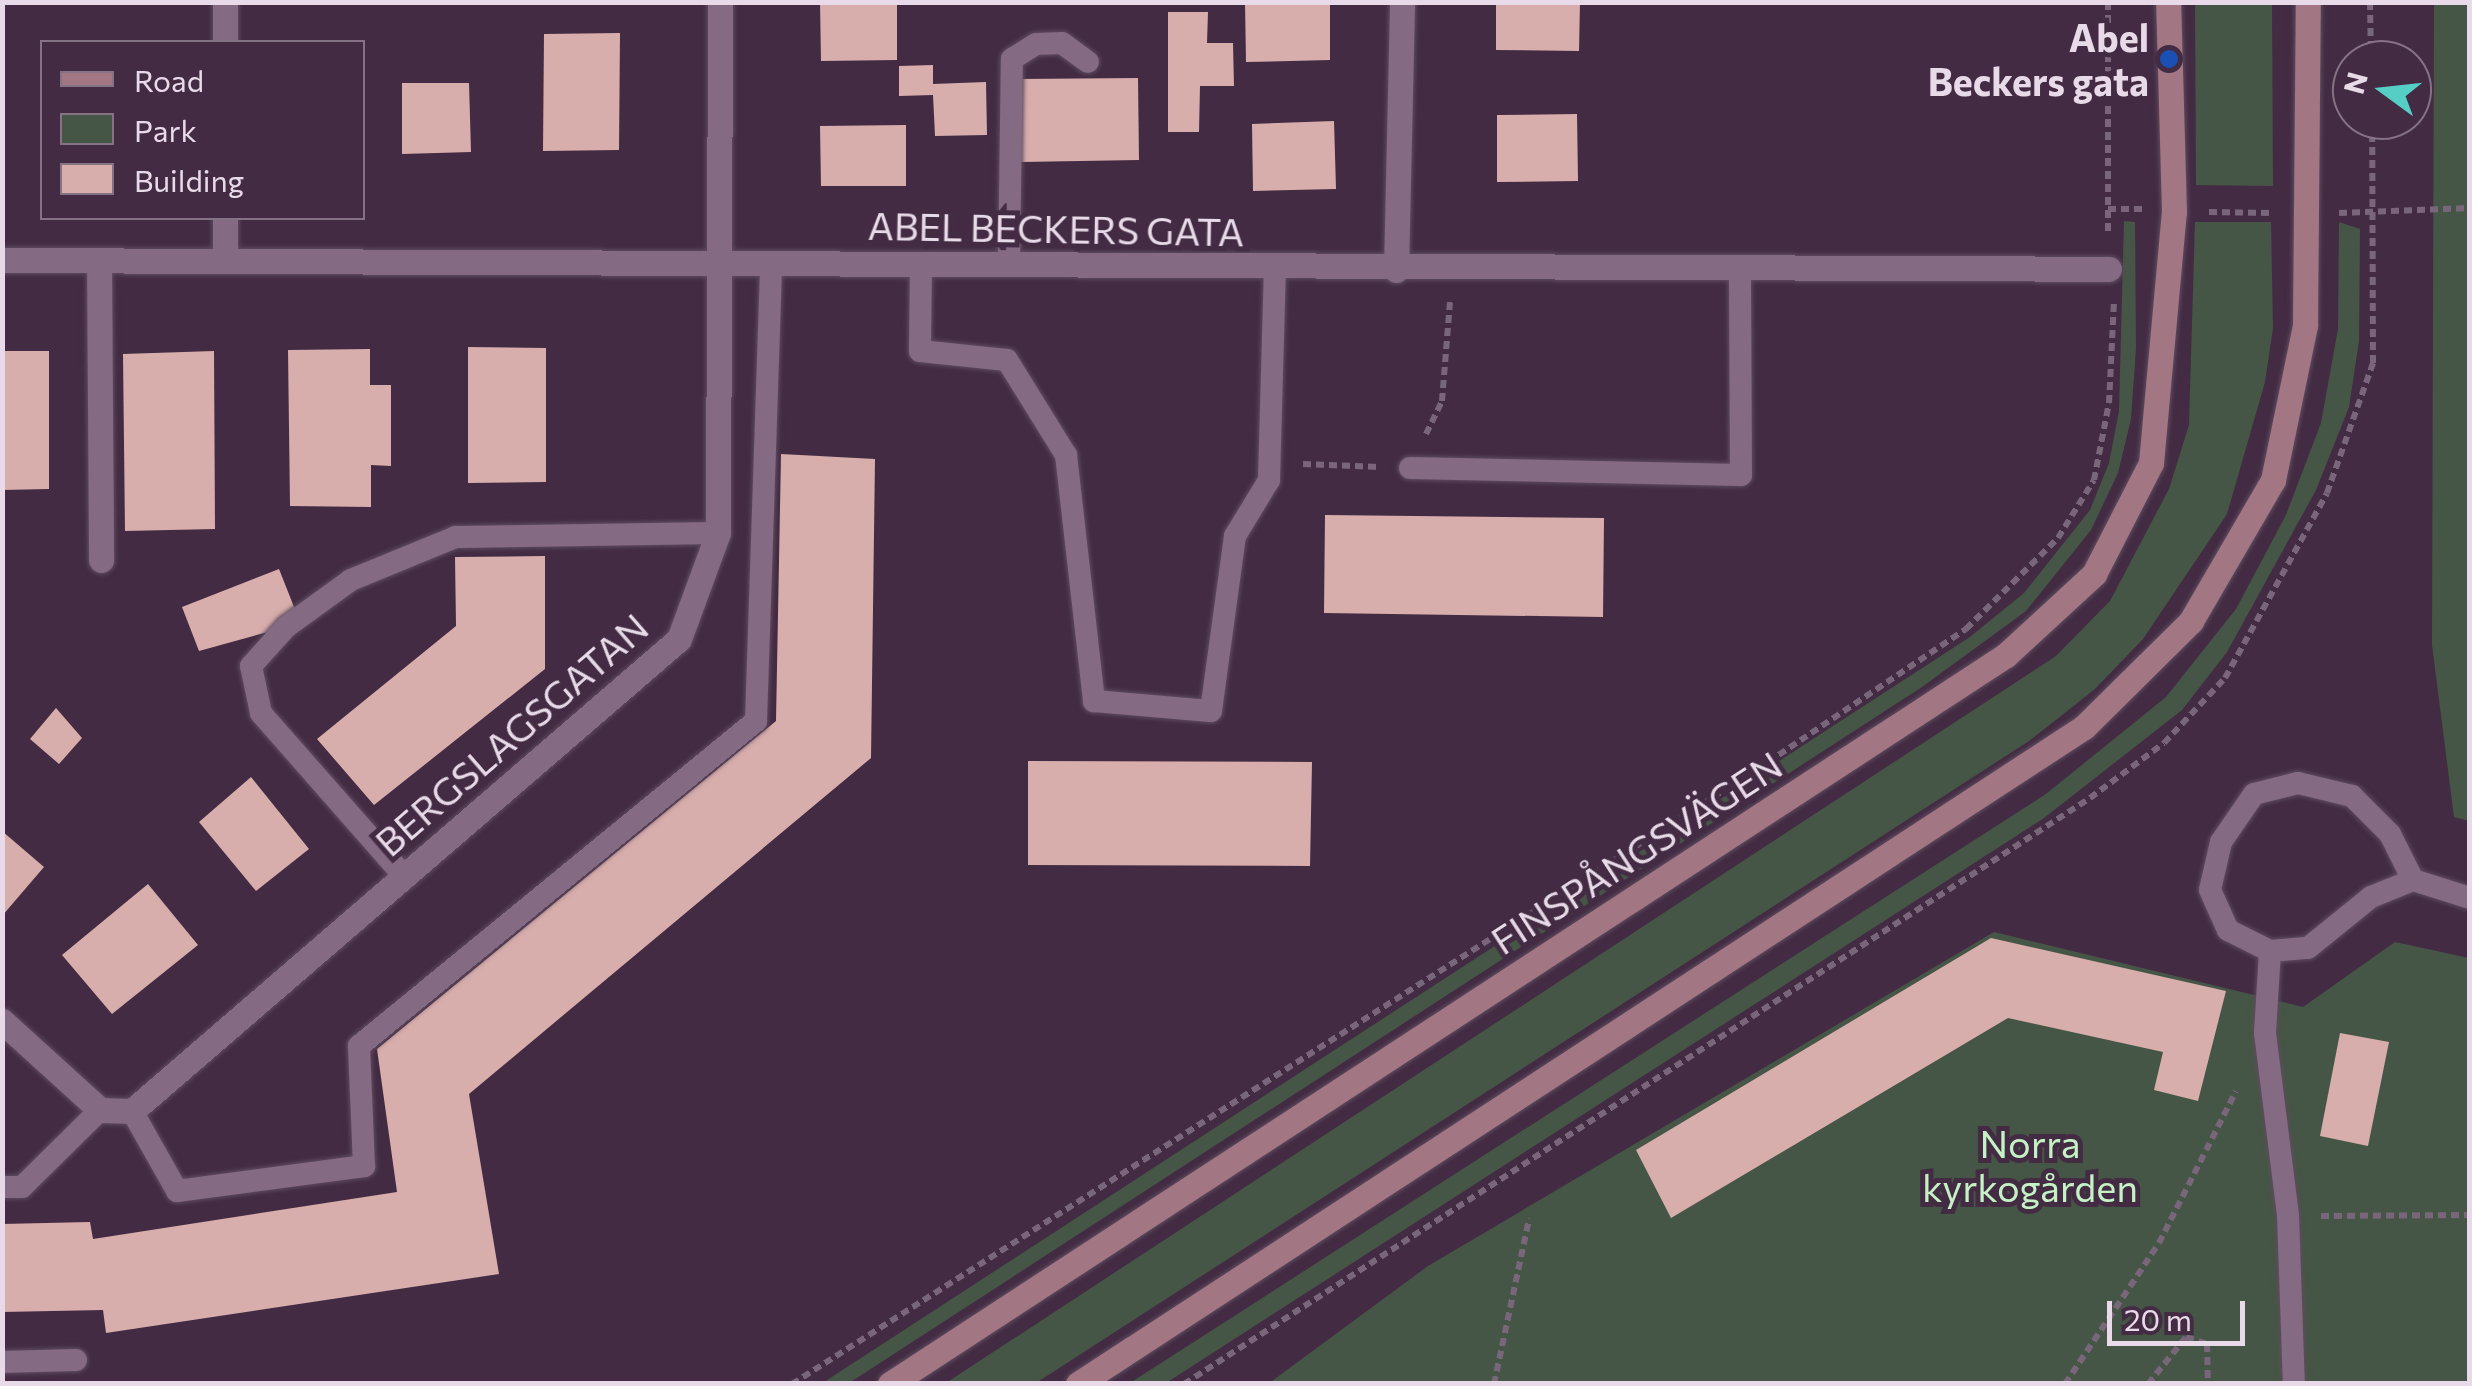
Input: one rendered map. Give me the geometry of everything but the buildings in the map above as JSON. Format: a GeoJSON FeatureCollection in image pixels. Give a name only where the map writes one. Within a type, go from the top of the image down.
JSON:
{"type":"FeatureCollection","features":[{"type":"Feature","properties":{"kind":"main road","name":"FINSPÅNGSVÄGEN"},"geometry":{"type":"LineString","coordinates":[[890,1384],[2006,655],[2094,574],[2151,463],[2174,212],[2168,2]]}},
{"type":"Feature","properties":{"kind":"main road"},"geometry":{"type":"LineString","coordinates":[[1078,1384],[2084,728],[2192,621],[2273,480],[2304,325],[2308,2]]}},
{"type":"Feature","properties":{"kind":"street"},"geometry":{"type":"LineString","coordinates":[[225,2],[225,40]]}},
{"type":"Feature","properties":{"kind":"street","name":"BERGSLAGSGATAN"},"geometry":{"type":"LineString","coordinates":[[132,1112],[679,639],[718,533],[720,2]]}},
{"type":"Feature","properties":{"kind":"street"},"geometry":{"type":"LineString","coordinates":[[1396,270],[1402,2]]}},
{"type":"Feature","properties":{"kind":"street"},"geometry":{"type":"LineString","coordinates":[[225,220],[225,259]]}},
{"type":"Feature","properties":{"kind":"street","name":"ABEL BECKERS GATA"},"geometry":{"type":"LineString","coordinates":[[2,260],[771,262],[1396,270],[2108,269]]}},
{"type":"Feature","properties":{"kind":"street"},"geometry":{"type":"LineString","coordinates":[[99,260],[101,560]]}},
{"type":"Feature","properties":{"kind":"street"},"geometry":{"type":"LineString","coordinates":[[2,1021],[100,1110],[132,1112]]}},
{"type":"Feature","properties":{"kind":"lane"},"geometry":{"type":"LineString","coordinates":[[1009,265],[1012,59],[1036,44],[1062,43],[1088,62]]}},
{"type":"Feature","properties":{"kind":"lane"},"geometry":{"type":"LineString","coordinates":[[132,1112],[177,1191],[364,1166],[359,1046],[756,721],[771,262]]}},
{"type":"Feature","properties":{"kind":"lane"},"geometry":{"type":"LineString","coordinates":[[921,264],[920,351],[1007,360],[1066,455],[1094,701],[1211,711],[1235,536],[1269,480],[1275,268]]}},
{"type":"Feature","properties":{"kind":"lane"},"geometry":{"type":"LineString","coordinates":[[1410,468],[1740,476],[1740,269]]}},
{"type":"Feature","properties":{"kind":"lane"},"geometry":{"type":"LineString","coordinates":[[404,876],[261,713],[251,666],[286,627],[351,580],[456,537],[718,533]]}},
{"type":"Feature","properties":{"kind":"lane"},"geometry":{"type":"LineString","coordinates":[[2414,880],[2390,834],[2352,796],[2298,783],[2254,794],[2220,842],[2210,890],[2228,930],[2270,951],[2308,948],[2371,897],[2414,880],[2470,898]]}},
{"type":"Feature","properties":{"kind":"lane"},"geometry":{"type":"LineString","coordinates":[[2270,951],[2266,1033],[2288,1216],[2294,1384]]}},
{"type":"Feature","properties":{"kind":"lane"},"geometry":{"type":"LineString","coordinates":[[2,1187],[22,1187],[100,1110]]}},
{"type":"Feature","properties":{"kind":"lane"},"geometry":{"type":"LineString","coordinates":[[2,1362],[76,1360]]}},
{"type":"Feature","properties":{"kind":"path"},"geometry":{"type":"LineString","coordinates":[[792,1384],[1966,629],[2058,538],[2094,480],[2109,403],[2114,292],[2108,269],[2108,2]]}},
{"type":"Feature","properties":{"kind":"path"},"geometry":{"type":"LineString","coordinates":[[2370,2],[2371,40]]}},
{"type":"Feature","properties":{"kind":"path"},"geometry":{"type":"LineString","coordinates":[[1270,463],[1410,468],[1442,401],[1452,270]]}},
{"type":"Feature","properties":{"kind":"path"},"geometry":{"type":"LineString","coordinates":[[2066,1384],[2159,1242],[2239,1085]]}},
{"type":"Feature","properties":{"kind":"path"},"geometry":{"type":"LineString","coordinates":[[2288,1216],[2470,1215]]}},
{"type":"Feature","properties":{"kind":"path"},"geometry":{"type":"LineString","coordinates":[[1494,1384],[1529,1219]]}},
{"type":"Feature","properties":{"kind":"path"},"geometry":{"type":"LineString","coordinates":[[2148,1384],[2186,1336],[2206,1344],[2208,1384]]}},
{"type":"Feature","properties":{"kind":"green space"},"geometry":{"type":"Polygon","coordinates":[[[2195,3],[2272,3],[2273,186],[2196,185],[2195,3]]]}},
{"type":"Feature","properties":{"kind":"green space"},"geometry":{"type":"Polygon","coordinates":[[[2434,3],[2470,3],[2469,821],[2454,817],[2432,645],[2434,3]]]}},
{"type":"Feature","properties":{"kind":"green space"},"geometry":{"type":"Polygon","coordinates":[[[2124,221],[2135,222],[2136,348],[2131,419],[2118,473],[2091,530],[2026,611],[1922,687],[849,1383],[821,1384],[1970,637],[2024,593],[2090,510],[2109,463],[2119,411],[2124,221]]]}},
{"type":"Feature","properties":{"kind":"green space"},"geometry":{"type":"Polygon","coordinates":[[[2195,222],[2271,222],[2273,328],[2265,382],[2227,514],[2143,639],[2095,689],[2029,741],[1036,1383],[946,1383],[2056,656],[2110,601],[2169,489],[2189,425],[2195,222]]]}},
{"type":"Feature","properties":{"kind":"green space"},"geometry":{"type":"Polygon","coordinates":[[[2339,222],[2360,229],[2359,341],[2349,407],[2316,490],[2227,652],[2182,710],[2044,818],[1166,1383],[1130,1383],[2046,794],[2166,697],[2236,609],[2286,515],[2321,423],[2338,329],[2339,222]]]}},
{"type":"Feature","properties":{"kind":"green space","name":"Norra kyrkogården"},"geometry":{"type":"Polygon","coordinates":[[[1994,932],[2303,1007],[2395,942],[2469,958],[2469,1383],[1268,1384],[1428,1266],[1994,932]]]}},
{"type":"Feature","properties":{"kind":"place","name":"Abel Beckers gata"},"geometry":{"type":"Point","coordinates":[2169,59]}}]}
